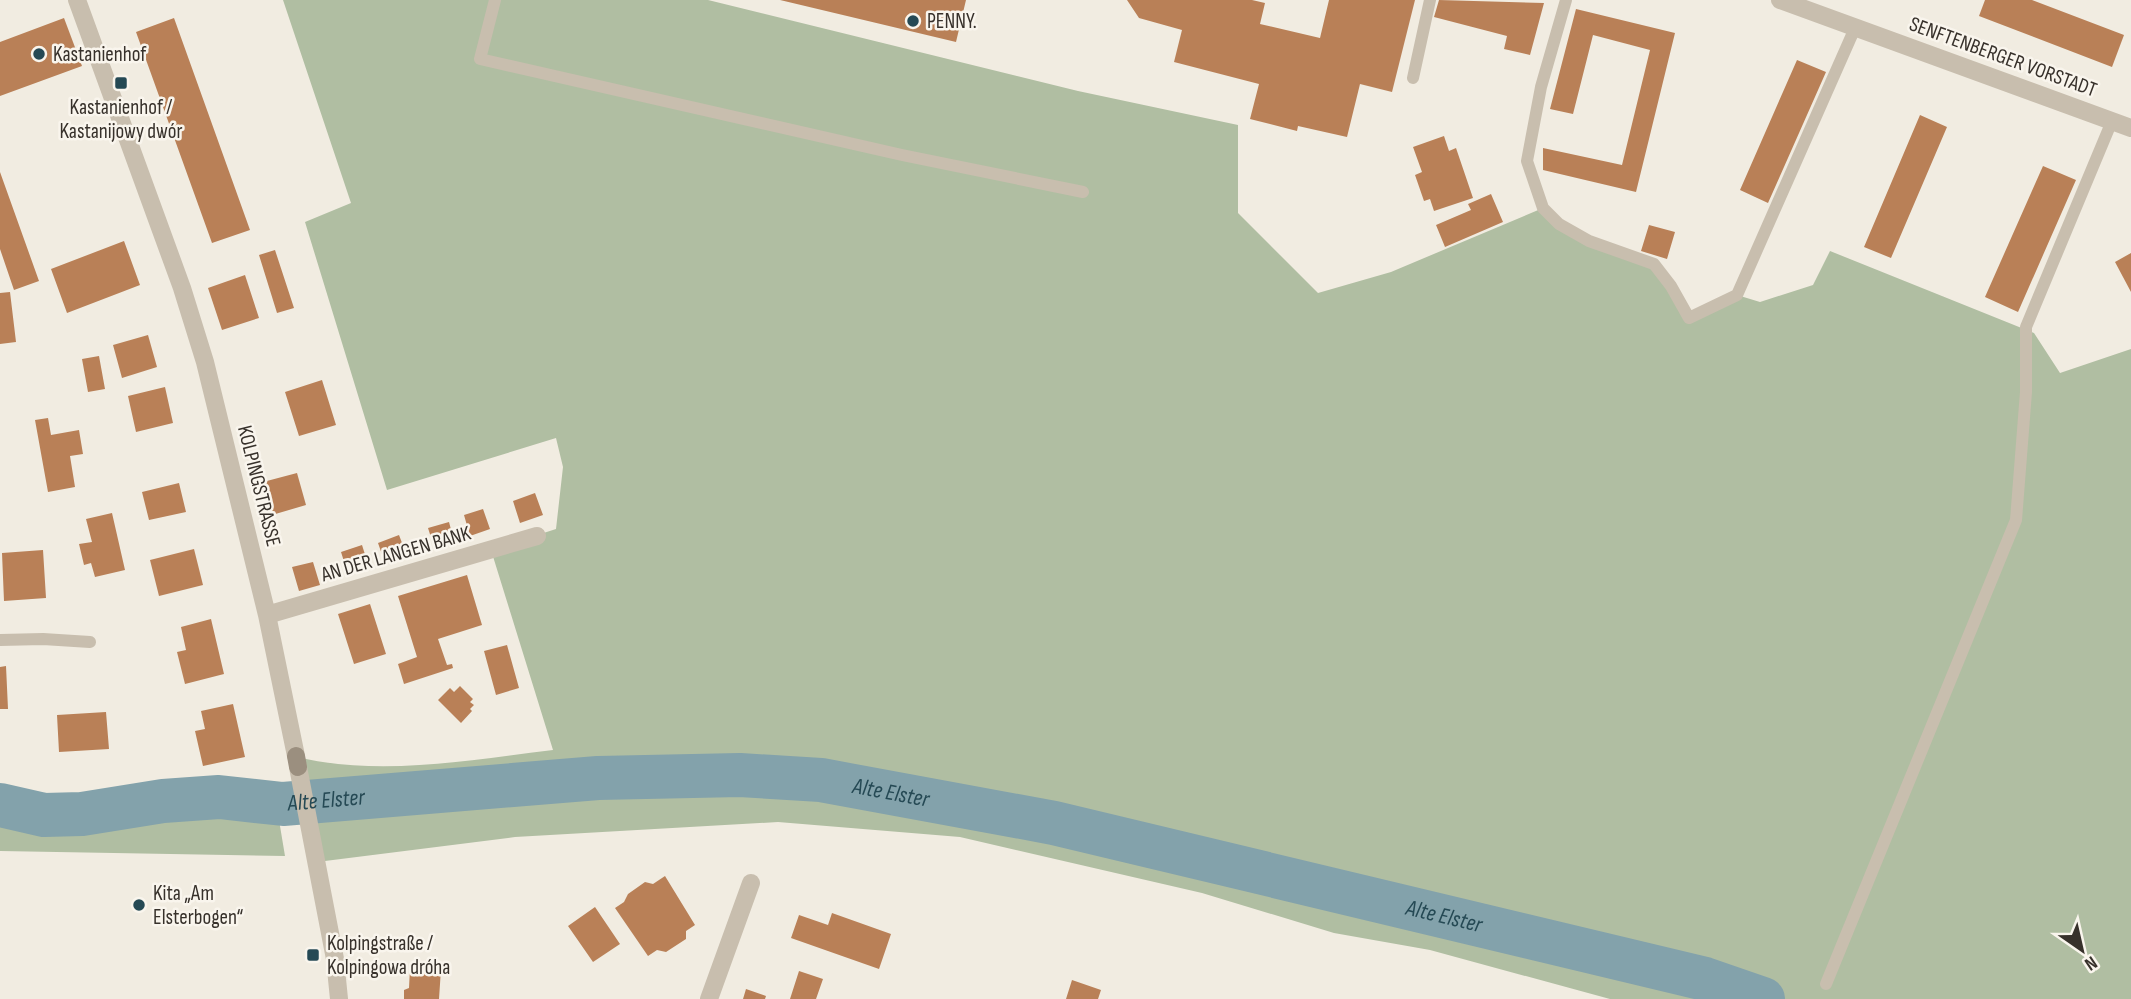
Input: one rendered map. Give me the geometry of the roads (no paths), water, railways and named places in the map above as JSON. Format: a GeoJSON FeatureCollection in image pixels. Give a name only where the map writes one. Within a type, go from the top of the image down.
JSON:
{"type":"FeatureCollection","features":[{"type":"Feature","properties":{"kind":"street","name":"KOLPINGSTRASSE"},"geometry":{"type":"LineString","coordinates":[[76,0],[182,288],[205,362],[267,615],[335,959],[339,999]]}},
{"type":"Feature","properties":{"kind":"street","name":"SENFTENBERGER VORSTADT"},"geometry":{"type":"LineString","coordinates":[[1780,0],[2131,128]]}},
{"type":"Feature","properties":{"kind":"street","name":"AN DER LANGEN BANK"},"geometry":{"type":"LineString","coordinates":[[267,615],[537,536]]}},
{"type":"Feature","properties":{"kind":"street"},"geometry":{"type":"LineString","coordinates":[[709,999],[751,883]]}},
{"type":"Feature","properties":{"kind":"lane"},"geometry":{"type":"LineString","coordinates":[[495,0],[480,59],[902,155],[1083,192]]}},
{"type":"Feature","properties":{"kind":"lane"},"geometry":{"type":"LineString","coordinates":[[1413,78],[1430,0]]}},
{"type":"Feature","properties":{"kind":"lane"},"geometry":{"type":"LineString","coordinates":[[1566,0],[1541,87],[1527,161],[1543,208],[1559,224],[1589,241],[1654,264],[1671,286],[1689,318],[1737,295],[1855,28]]}},
{"type":"Feature","properties":{"kind":"lane"},"geometry":{"type":"LineString","coordinates":[[1826,984],[2016,520],[2026,392],[2026,327],[2112,121]]}},
{"type":"Feature","properties":{"kind":"lane"},"geometry":{"type":"LineString","coordinates":[[0,640],[90,642]]}},
{"type":"Feature","properties":{"kind":"waterway","name":"Alte Elster"},"geometry":{"type":"LineString","coordinates":[[0,805],[44,815],[82,814],[163,801],[219,797],[283,804],[598,778],[740,775],[821,780],[1054,823],[1705,979],[1763,999]]}},
{"type":"Feature","properties":{"kind":"place","name":"PENNY."},"geometry":{"type":"Point","coordinates":[913,21]}},
{"type":"Feature","properties":{"kind":"place","name":"Kastanienhof"},"geometry":{"type":"Point","coordinates":[39,54]}},
{"type":"Feature","properties":{"kind":"place","name":"Kastanienhof / Kastanijowy dwór"},"geometry":{"type":"Point","coordinates":[121,83]}},
{"type":"Feature","properties":{"kind":"place","name":"Kita „Am Elsterbogen“"},"geometry":{"type":"Point","coordinates":[139,905]}},
{"type":"Feature","properties":{"kind":"place","name":"Kolpingstraße / Kolpingowa dróha"},"geometry":{"type":"Point","coordinates":[313,955]}}]}
